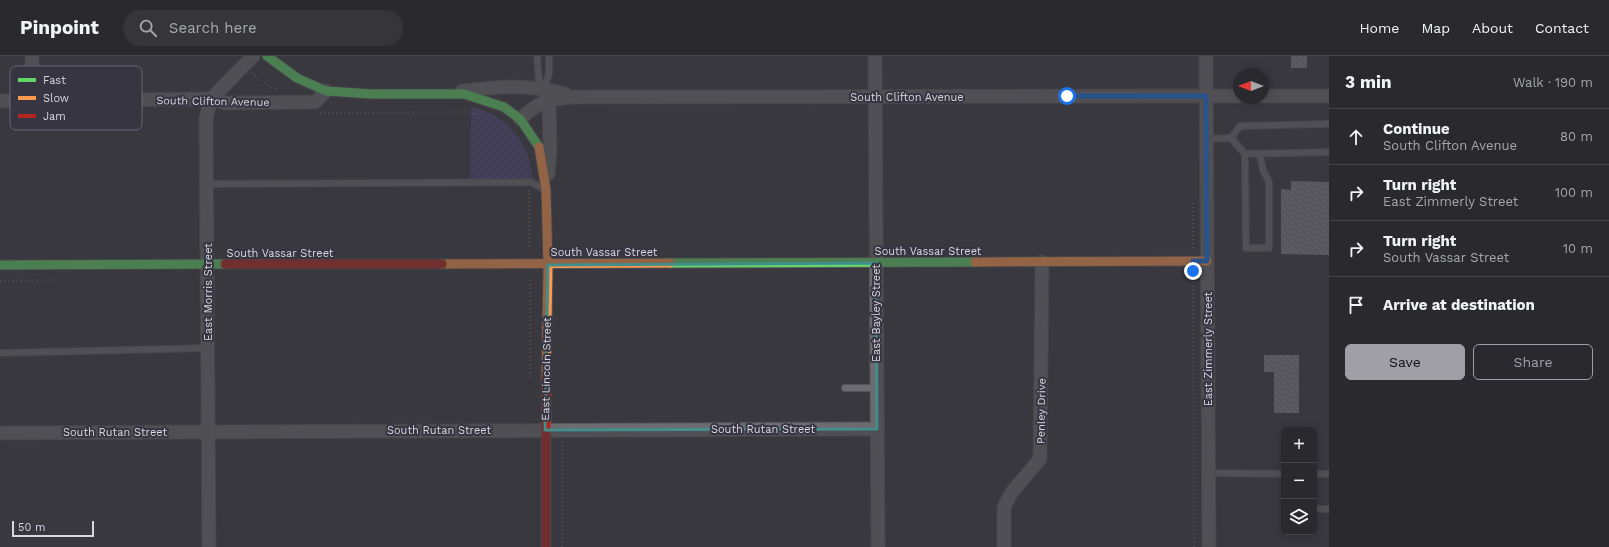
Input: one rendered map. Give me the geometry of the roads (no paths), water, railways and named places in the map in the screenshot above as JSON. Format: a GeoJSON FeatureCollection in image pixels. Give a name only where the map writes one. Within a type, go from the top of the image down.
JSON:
{"type":"FeatureCollection","features":[{"type":"Feature","properties":{"kind":"street","name":"South Clifton Avenue"},"geometry":{"type":"LineString","coordinates":[[267,56],[297,78],[326,91],[372,94],[464,94],[504,106],[520,119],[538,104],[547,94]]}},
{"type":"Feature","properties":{"kind":"street","name":"East Bayley Street"},"geometry":{"type":"LineString","coordinates":[[874,56],[878,547]]}},
{"type":"Feature","properties":{"kind":"street","name":"East Zimmerly Street"},"geometry":{"type":"LineString","coordinates":[[1206,56],[1209,547]]}},
{"type":"Feature","properties":{"kind":"street","name":"East Morris Street"},"geometry":{"type":"LineString","coordinates":[[209,547],[206,118],[211,99],[249,60]]}},
{"type":"Feature","properties":{"kind":"street","name":"South Clifton Avenue"},"geometry":{"type":"LineString","coordinates":[[444,94],[492,87],[536,87],[547,94],[574,97],[1233,96]]}},
{"type":"Feature","properties":{"kind":"street","name":"South Clifton Avenue"},"geometry":{"type":"LineString","coordinates":[[142,100],[211,99],[226,103],[315,102],[326,91]]}},
{"type":"Feature","properties":{"kind":"street","name":"East Lincoln Street"},"geometry":{"type":"LineString","coordinates":[[546,190],[550,153],[547,94]]}},
{"type":"Feature","properties":{"kind":"street"},"geometry":{"type":"LineString","coordinates":[[1269,96],[1329,96]]}},
{"type":"Feature","properties":{"kind":"street","name":"East Lincoln Street"},"geometry":{"type":"LineString","coordinates":[[520,119],[539,147],[546,190],[548,264],[545,430],[546,547]]}},
{"type":"Feature","properties":{"kind":"street","name":"South Vassar Street"},"geometry":{"type":"LineString","coordinates":[[0,265],[1207,261]]}},
{"type":"Feature","properties":{"kind":"street","name":"Penley Drive"},"geometry":{"type":"LineString","coordinates":[[1004,547],[1004,507],[1012,492],[1040,458],[1042,262]]}},
{"type":"Feature","properties":{"kind":"street","name":"South Rutan Street"},"geometry":{"type":"LineString","coordinates":[[0,433],[877,429]]}},
{"type":"Feature","properties":{"kind":"lane"},"geometry":{"type":"LineString","coordinates":[[537,56],[538,81],[547,94]]}},
{"type":"Feature","properties":{"kind":"lane"},"geometry":{"type":"LineString","coordinates":[[547,94],[549,56]]}},
{"type":"Feature","properties":{"kind":"lane"},"geometry":{"type":"LineString","coordinates":[[1231,138],[1240,126],[1329,124]]}},
{"type":"Feature","properties":{"kind":"lane"},"geometry":{"type":"LineString","coordinates":[[1207,139],[1231,138]]}},
{"type":"Feature","properties":{"kind":"lane"},"geometry":{"type":"LineString","coordinates":[[1231,138],[1244,154],[1246,248],[1269,248],[1269,182],[1263,170],[1260,154]]}},
{"type":"Feature","properties":{"kind":"lane"},"geometry":{"type":"LineString","coordinates":[[1244,154],[1328,152],[1329,150]]}},
{"type":"Feature","properties":{"kind":"lane"},"geometry":{"type":"LineString","coordinates":[[207,184],[529,182],[546,190]]}},
{"type":"Feature","properties":{"kind":"lane"},"geometry":{"type":"LineString","coordinates":[[0,353],[208,348]]}},
{"type":"Feature","properties":{"kind":"lane"},"geometry":{"type":"LineString","coordinates":[[845,388],[877,388]]}},
{"type":"Feature","properties":{"kind":"lane"},"geometry":{"type":"LineString","coordinates":[[1209,473],[1281,474]]}},
{"type":"Feature","properties":{"kind":"lane"},"geometry":{"type":"LineString","coordinates":[[1317,474],[1329,474]]}},
{"type":"Feature","properties":{"kind":"lane"},"geometry":{"type":"LineString","coordinates":[[1317,508],[1329,508]]}}]}
